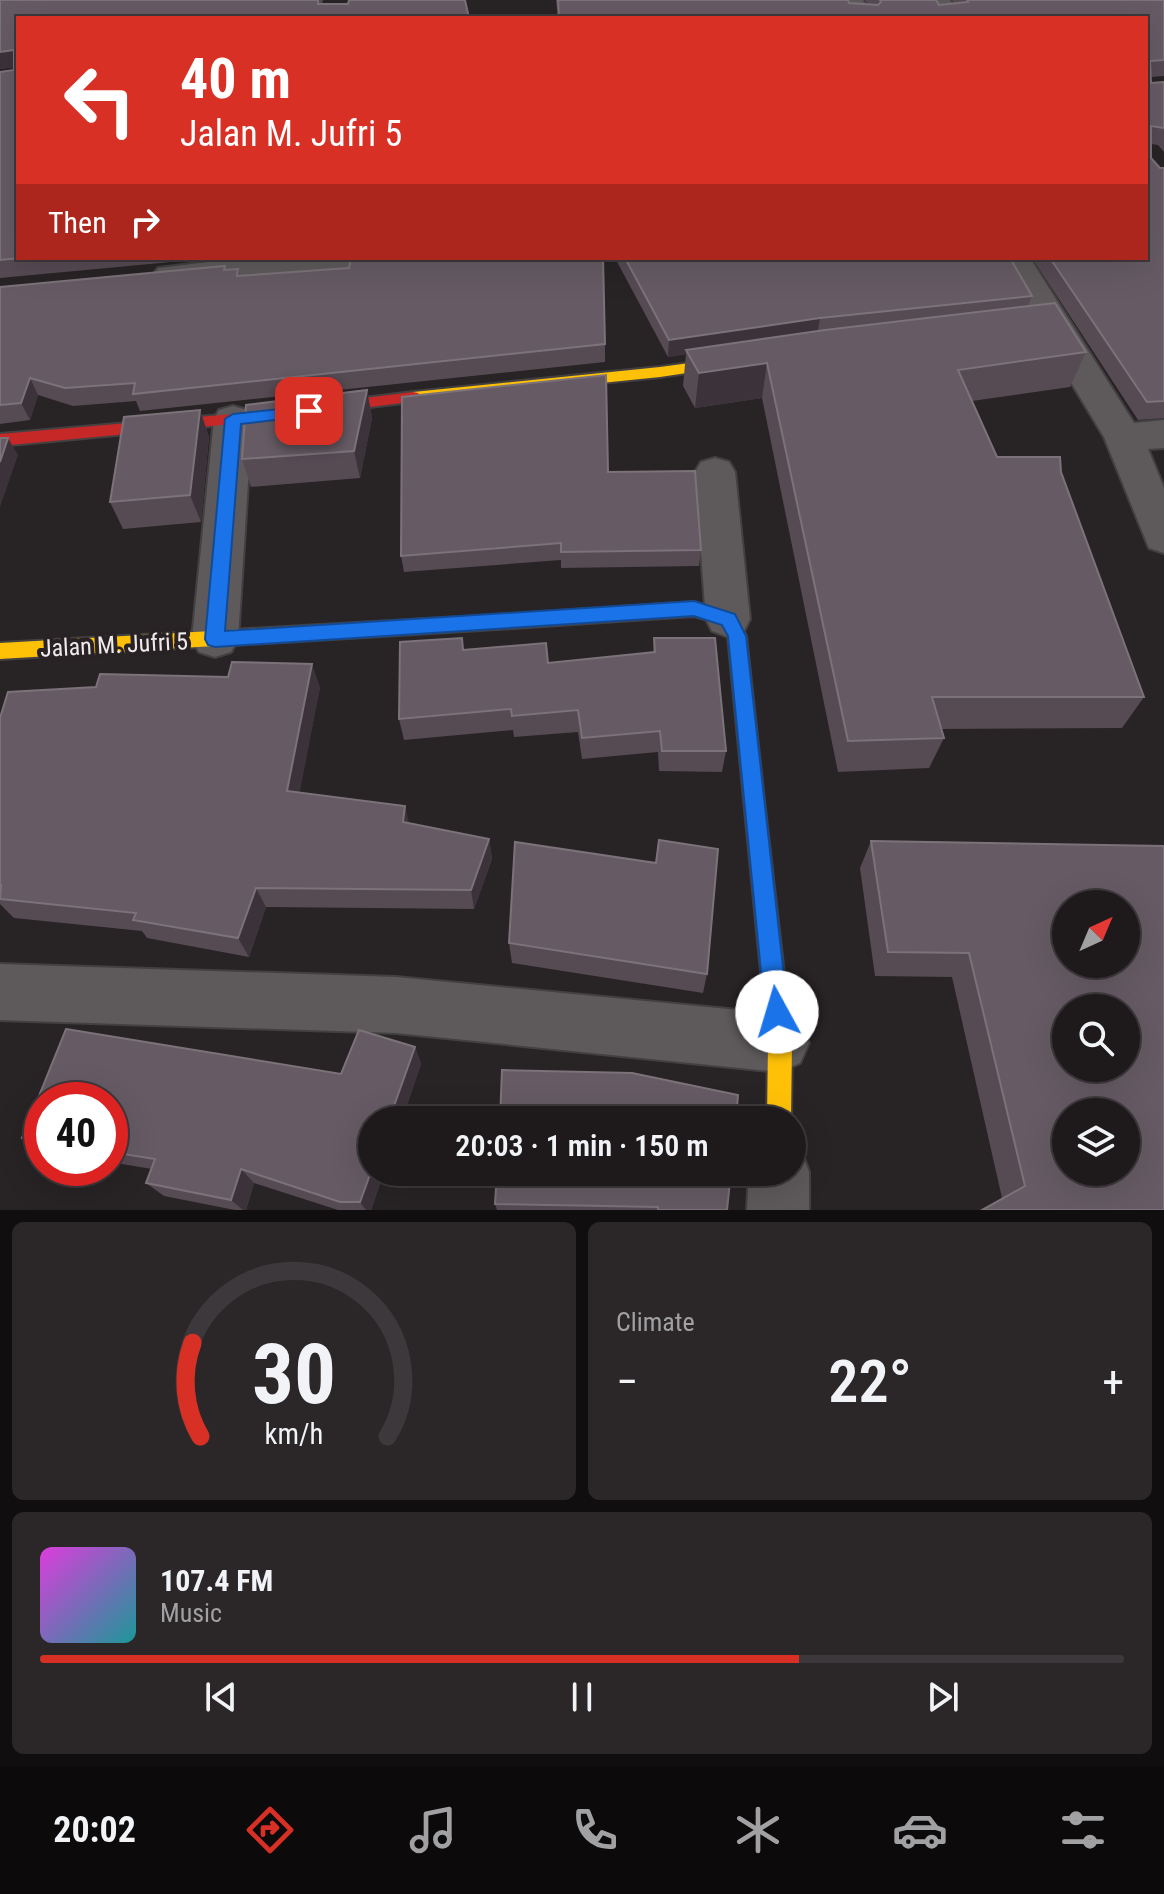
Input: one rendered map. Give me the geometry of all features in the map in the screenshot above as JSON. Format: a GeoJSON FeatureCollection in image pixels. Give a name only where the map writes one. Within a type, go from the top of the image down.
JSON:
{"type":"FeatureCollection","features":[{"type":"Feature","properties":{"kind":"street"},"geometry":{"type":"LineString","coordinates":[[137,278],[260,262],[306,260]]}},
{"type":"Feature","properties":{"kind":"street"},"geometry":{"type":"LineString","coordinates":[[1014,260],[1040,326],[1123,437],[1164,537]]}},
{"type":"Feature","properties":{"kind":"street"},"geometry":{"type":"LineString","coordinates":[[0,440],[233,419],[536,382],[680,371],[755,359]]}},
{"type":"Feature","properties":{"kind":"street"},"geometry":{"type":"LineString","coordinates":[[215,639],[233,419]]}},
{"type":"Feature","properties":{"kind":"street"},"geometry":{"type":"LineString","coordinates":[[1123,437],[1164,434]]}},
{"type":"Feature","properties":{"kind":"street"},"geometry":{"type":"LineString","coordinates":[[715,472],[728,619],[737,636],[780,1043],[779,1106]]}},
{"type":"Feature","properties":{"kind":"street","name":"Jalan M. Jufri 5"},"geometry":{"type":"LineString","coordinates":[[0,651],[694,609],[728,619]]}},
{"type":"Feature","properties":{"kind":"street"},"geometry":{"type":"LineString","coordinates":[[0,992],[396,1005],[780,1043]]}},
{"type":"Feature","properties":{"kind":"street"},"geometry":{"type":"LineString","coordinates":[[778,1210],[779,1186]]}},
{"type":"Feature","properties":{"kind":"building"},"geometry":{"type":"Polygon","coordinates":[[[0,0],[318,0],[318,4],[348,4],[349,0],[465,0],[469,16],[16,16],[16,258],[0,260],[0,72],[14,70],[14,50],[0,52],[0,0]]]}},
{"type":"Feature","properties":{"kind":"building"},"geometry":{"type":"Polygon","coordinates":[[[558,0],[848,0],[849,3],[878,5],[880,0],[936,0],[939,5],[967,0],[1164,0],[1164,60],[1150,61],[1151,83],[1164,82],[1164,128],[1151,126],[1151,158],[1160,168],[1164,168],[1164,401],[1147,402],[1051,260],[1148,260],[1148,16],[559,16],[558,0]]]}},
{"type":"Feature","properties":{"kind":"building"},"geometry":{"type":"Polygon","coordinates":[[[351,260],[603,260],[605,344],[133,394],[135,383],[65,388],[30,378],[21,403],[0,405],[0,287],[225,266],[224,270],[238,269],[237,276],[349,268],[351,260]]]}},
{"type":"Feature","properties":{"kind":"building"},"geometry":{"type":"Polygon","coordinates":[[[626,260],[1011,260],[1032,296],[820,318],[669,340],[626,260]]]}},
{"type":"Feature","properties":{"kind":"building"},"geometry":{"type":"Polygon","coordinates":[[[1055,303],[1086,352],[958,370],[997,457],[1060,457],[1061,472],[1144,697],[932,697],[944,738],[848,741],[767,363],[699,373],[686,350],[1055,303]]]}},
{"type":"Feature","properties":{"kind":"building"},"geometry":{"type":"Polygon","coordinates":[[[606,375],[608,472],[695,471],[701,550],[561,552],[561,543],[401,556],[402,397],[606,375]]]}},
{"type":"Feature","properties":{"kind":"building"},"geometry":{"type":"Polygon","coordinates":[[[367,390],[354,451],[242,459],[246,405],[367,390]]]}},
{"type":"Feature","properties":{"kind":"building"},"geometry":{"type":"Polygon","coordinates":[[[200,410],[190,495],[110,502],[124,417],[200,410]]]}},
{"type":"Feature","properties":{"kind":"building"},"geometry":{"type":"Polygon","coordinates":[[[0,438],[8,438],[0,462],[0,438]]]}},
{"type":"Feature","properties":{"kind":"building"},"geometry":{"type":"Polygon","coordinates":[[[462,638],[463,650],[546,643],[548,663],[655,652],[654,638],[715,638],[726,751],[662,751],[660,731],[582,738],[578,710],[512,716],[511,709],[399,719],[400,642],[462,638]]]}},
{"type":"Feature","properties":{"kind":"building"},"geometry":{"type":"Polygon","coordinates":[[[232,662],[312,664],[287,791],[405,806],[403,822],[489,839],[471,890],[256,888],[238,938],[133,920],[136,913],[0,899],[0,718],[8,692],[96,687],[100,674],[228,677],[232,662]]]}},
{"type":"Feature","properties":{"kind":"building"},"geometry":{"type":"Polygon","coordinates":[[[659,840],[718,849],[707,974],[509,943],[515,842],[656,863],[659,840]]]}},
{"type":"Feature","properties":{"kind":"building"},"geometry":{"type":"Polygon","coordinates":[[[871,841],[1164,846],[1164,1210],[982,1210],[1025,1186],[969,953],[888,952],[871,841]]]}},
{"type":"Feature","properties":{"kind":"building"},"geometry":{"type":"Polygon","coordinates":[[[66,1029],[341,1074],[359,1030],[415,1047],[394,1106],[358,1106],[358,1186],[366,1186],[360,1202],[340,1202],[241,1169],[231,1200],[146,1183],[155,1159],[128,1155],[128,1082],[45,1082],[66,1029]]]}},
{"type":"Feature","properties":{"kind":"building"},"geometry":{"type":"Polygon","coordinates":[[[502,1070],[632,1073],[738,1095],[737,1106],[501,1106],[502,1070]]]}},
{"type":"Feature","properties":{"kind":"building"},"geometry":{"type":"Polygon","coordinates":[[[496,1186],[730,1186],[727,1210],[495,1204],[496,1186]]]}},
{"type":"Feature","properties":{"kind":"traffic: fast"},"geometry":{"type":"LineString","coordinates":[[514,621],[694,609],[728,619],[737,636],[754,800]]}},
{"type":"Feature","properties":{"kind":"traffic: slow"},"geometry":{"type":"LineString","coordinates":[[413,397],[742,361]]}},
{"type":"Feature","properties":{"kind":"traffic: slow"},"geometry":{"type":"LineString","coordinates":[[0,651],[514,621]]}},
{"type":"Feature","properties":{"kind":"traffic: slow"},"geometry":{"type":"LineString","coordinates":[[754,800],[780,1043],[779,1106]]}},
{"type":"Feature","properties":{"kind":"traffic: jam"},"geometry":{"type":"LineString","coordinates":[[0,440],[233,419],[413,397]]}},
{"type":"Feature","properties":{"kind":"route"},"geometry":{"type":"LineString","coordinates":[[309,411],[233,419],[215,639],[694,609],[728,619],[737,636],[777,1012]]}}]}
